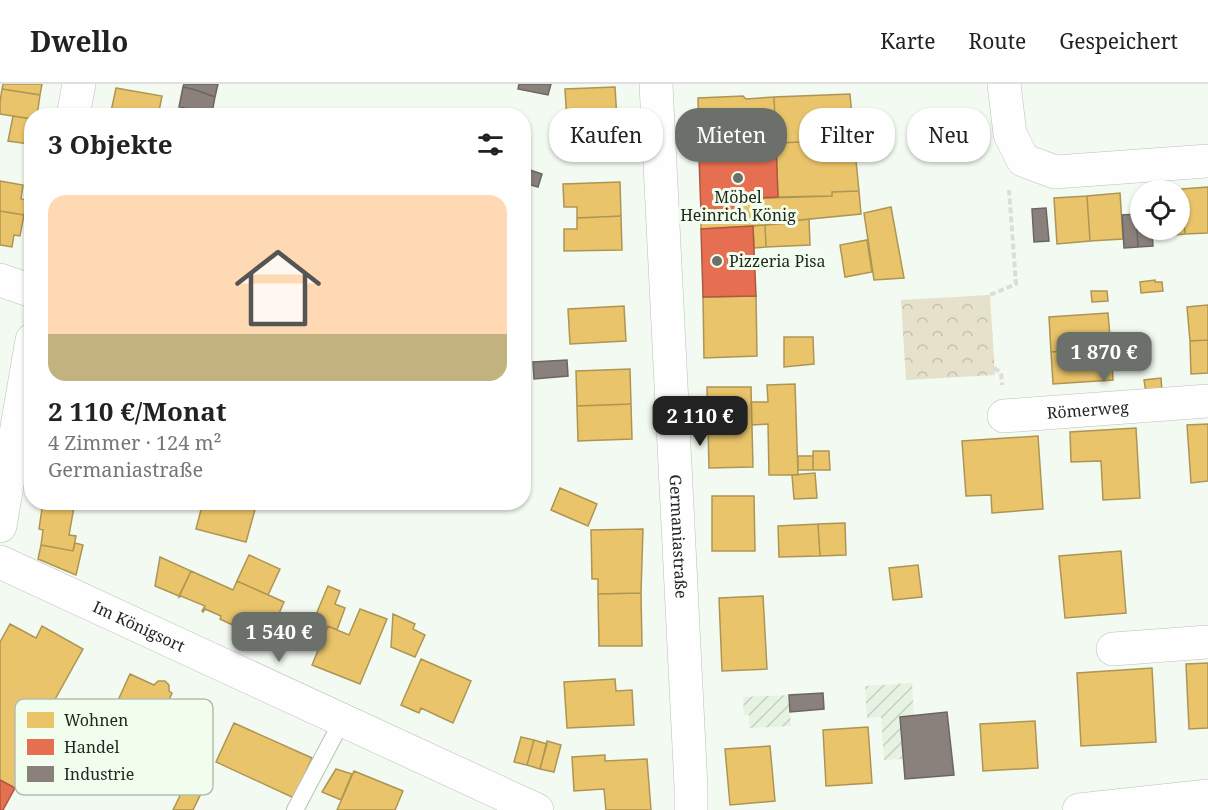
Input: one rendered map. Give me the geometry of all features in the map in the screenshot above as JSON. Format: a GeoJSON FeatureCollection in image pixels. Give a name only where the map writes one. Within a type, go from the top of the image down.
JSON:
{"type":"FeatureCollection","features":[{"type":"Feature","properties":{"kind":"street"},"geometry":{"type":"LineString","coordinates":[[74,108],[79,84]]}},
{"type":"Feature","properties":{"kind":"street","name":"Germaniastraße"},"geometry":{"type":"LineString","coordinates":[[656,84],[691,810]]}},
{"type":"Feature","properties":{"kind":"street"},"geometry":{"type":"LineString","coordinates":[[1004,84],[1010,134],[1023,160],[1055,172],[1208,161]]}},
{"type":"Feature","properties":{"kind":"street"},"geometry":{"type":"LineString","coordinates":[[0,280],[24,288]]}},
{"type":"Feature","properties":{"kind":"street"},"geometry":{"type":"LineString","coordinates":[[0,526],[24,386]]}},
{"type":"Feature","properties":{"kind":"street","name":"Römerweg"},"geometry":{"type":"LineString","coordinates":[[1004,416],[1208,401]]}},
{"type":"Feature","properties":{"kind":"street","name":"Im Königsort"},"geometry":{"type":"LineString","coordinates":[[0,562],[537,810]]}},
{"type":"Feature","properties":{"kind":"street"},"geometry":{"type":"LineString","coordinates":[[1113,649],[1208,642]]}},
{"type":"Feature","properties":{"kind":"street"},"geometry":{"type":"LineString","coordinates":[[1079,810],[1208,796]]}},
{"type":"Feature","properties":{"kind":"lane"},"geometry":{"type":"LineString","coordinates":[[295,810],[342,720]]}},
{"type":"Feature","properties":{"kind":"path"},"geometry":{"type":"LineString","coordinates":[[990,295],[1016,284],[1009,185],[1023,160]]}},
{"type":"Feature","properties":{"kind":"shaded area"},"geometry":{"type":"Polygon","coordinates":[[[912,683],[914,716],[900,717],[903,759],[884,760],[881,717],[867,718],[865,686],[912,683]]]}},
{"type":"Feature","properties":{"kind":"shaded area"},"geometry":{"type":"Polygon","coordinates":[[[789,695],[791,726],[749,728],[749,715],[744,715],[743,697],[789,695]]]}},
{"type":"Feature","properties":{"kind":"green space"},"geometry":{"type":"Polygon","coordinates":[[[990,295],[995,375],[906,380],[901,300],[990,295]]]}},
{"type":"Feature","properties":{"kind":"building: Wohnen"},"geometry":{"type":"Polygon","coordinates":[[[3,84],[42,84],[40,95],[2,89],[3,84]]]}},
{"type":"Feature","properties":{"kind":"building: Wohnen"},"geometry":{"type":"Polygon","coordinates":[[[615,87],[616,108],[566,108],[565,89],[615,87]]]}},
{"type":"Feature","properties":{"kind":"building: Wohnen"},"geometry":{"type":"Polygon","coordinates":[[[116,88],[162,96],[160,108],[112,108],[116,88]]]}},
{"type":"Feature","properties":{"kind":"building: Wohnen"},"geometry":{"type":"Polygon","coordinates":[[[2,89],[40,95],[38,108],[24,108],[24,118],[0,114],[2,89]]]}},
{"type":"Feature","properties":{"kind":"building: Wohnen"},"geometry":{"type":"Polygon","coordinates":[[[850,94],[851,108],[799,108],[799,142],[787,143],[787,108],[774,108],[774,97],[850,94]]]}},
{"type":"Feature","properties":{"kind":"building: Wohnen"},"geometry":{"type":"Polygon","coordinates":[[[774,97],[774,108],[698,108],[698,98],[774,97]]]}},
{"type":"Feature","properties":{"kind":"building: Wohnen"},"geometry":{"type":"Polygon","coordinates":[[[13,116],[24,118],[24,143],[8,141],[13,116]]]}},
{"type":"Feature","properties":{"kind":"building: Wohnen"},"geometry":{"type":"Polygon","coordinates":[[[799,142],[799,162],[856,162],[859,191],[832,192],[832,196],[778,197],[777,162],[787,162],[787,143],[799,142]]]}},
{"type":"Feature","properties":{"kind":"building: Wohnen"},"geometry":{"type":"Polygon","coordinates":[[[0,181],[23,185],[21,199],[24,200],[24,215],[0,211],[0,181]]]}},
{"type":"Feature","properties":{"kind":"building: Wohnen"},"geometry":{"type":"Polygon","coordinates":[[[620,182],[621,216],[577,218],[577,207],[564,207],[563,184],[620,182]]]}},
{"type":"Feature","properties":{"kind":"building: Wohnen"},"geometry":{"type":"Polygon","coordinates":[[[1208,187],[1208,233],[1190,234],[1190,188],[1208,187]]]}},
{"type":"Feature","properties":{"kind":"building: Wohnen"},"geometry":{"type":"Polygon","coordinates":[[[859,191],[861,214],[790,221],[790,223],[701,229],[701,213],[740,212],[740,199],[832,196],[832,192],[859,191]]]}},
{"type":"Feature","properties":{"kind":"building: Wohnen"},"geometry":{"type":"Polygon","coordinates":[[[1120,193],[1123,239],[1090,241],[1087,196],[1120,193]]]}},
{"type":"Feature","properties":{"kind":"building: Wohnen"},"geometry":{"type":"Polygon","coordinates":[[[1087,196],[1090,241],[1057,244],[1054,198],[1087,196]]]}},
{"type":"Feature","properties":{"kind":"building: Wohnen"},"geometry":{"type":"Polygon","coordinates":[[[891,207],[904,278],[874,280],[864,213],[891,207]]]}},
{"type":"Feature","properties":{"kind":"building: Wohnen"},"geometry":{"type":"Polygon","coordinates":[[[0,211],[24,215],[20,236],[14,235],[12,247],[0,245],[0,211]]]}},
{"type":"Feature","properties":{"kind":"building: Wohnen"},"geometry":{"type":"Polygon","coordinates":[[[621,216],[622,250],[564,251],[564,229],[577,229],[577,218],[621,216]]]}},
{"type":"Feature","properties":{"kind":"building: Wohnen"},"geometry":{"type":"Polygon","coordinates":[[[809,219],[810,245],[766,247],[765,225],[809,219]]]}},
{"type":"Feature","properties":{"kind":"building: Wohnen"},"geometry":{"type":"Polygon","coordinates":[[[765,225],[766,247],[754,248],[753,226],[765,225]]]}},
{"type":"Feature","properties":{"kind":"building: Wohnen"},"geometry":{"type":"Polygon","coordinates":[[[867,240],[872,272],[845,277],[840,245],[867,240]]]}},
{"type":"Feature","properties":{"kind":"building: Wohnen"},"geometry":{"type":"Polygon","coordinates":[[[1155,280],[1155,282],[1162,282],[1163,291],[1141,293],[1140,282],[1155,280]]]}},
{"type":"Feature","properties":{"kind":"building: Wohnen"},"geometry":{"type":"Polygon","coordinates":[[[1091,291],[1107,291],[1108,301],[1092,302],[1091,291]]]}},
{"type":"Feature","properties":{"kind":"building: Wohnen"},"geometry":{"type":"Polygon","coordinates":[[[756,296],[757,356],[704,358],[703,297],[756,296]]]}},
{"type":"Feature","properties":{"kind":"building: Wohnen"},"geometry":{"type":"Polygon","coordinates":[[[1208,305],[1208,340],[1190,341],[1187,307],[1208,305]]]}},
{"type":"Feature","properties":{"kind":"building: Wohnen"},"geometry":{"type":"Polygon","coordinates":[[[624,306],[626,341],[570,344],[568,309],[624,306]]]}},
{"type":"Feature","properties":{"kind":"building: Wohnen"},"geometry":{"type":"Polygon","coordinates":[[[1108,313],[1111,348],[1051,352],[1049,317],[1108,313]]]}},
{"type":"Feature","properties":{"kind":"building: Wohnen"},"geometry":{"type":"Polygon","coordinates":[[[784,337],[813,337],[814,364],[784,367],[784,337]]]}},
{"type":"Feature","properties":{"kind":"building: Wohnen"},"geometry":{"type":"Polygon","coordinates":[[[1208,340],[1208,373],[1191,374],[1190,341],[1208,340]]]}},
{"type":"Feature","properties":{"kind":"building: Wohnen"},"geometry":{"type":"Polygon","coordinates":[[[1111,348],[1113,380],[1053,384],[1051,352],[1111,348]]]}},
{"type":"Feature","properties":{"kind":"building: Wohnen"},"geometry":{"type":"Polygon","coordinates":[[[630,369],[631,404],[577,406],[576,371],[630,369]]]}},
{"type":"Feature","properties":{"kind":"building: Wohnen"},"geometry":{"type":"Polygon","coordinates":[[[1161,378],[1162,391],[1146,393],[1144,380],[1161,378]]]}},
{"type":"Feature","properties":{"kind":"building: Wohnen"},"geometry":{"type":"Polygon","coordinates":[[[795,384],[798,475],[769,475],[768,424],[752,425],[751,402],[768,402],[767,385],[795,384]]]}},
{"type":"Feature","properties":{"kind":"building: Wohnen"},"geometry":{"type":"Polygon","coordinates":[[[707,387],[751,387],[753,467],[709,468],[707,387]]]}},
{"type":"Feature","properties":{"kind":"building: Wohnen"},"geometry":{"type":"Polygon","coordinates":[[[631,404],[632,439],[578,441],[577,406],[631,404]]]}},
{"type":"Feature","properties":{"kind":"building: Wohnen"},"geometry":{"type":"Polygon","coordinates":[[[1208,424],[1208,481],[1191,483],[1187,425],[1208,424]]]}},
{"type":"Feature","properties":{"kind":"building: Wohnen"},"geometry":{"type":"Polygon","coordinates":[[[1136,428],[1140,498],[1103,500],[1101,461],[1071,462],[1070,432],[1136,428]]]}},
{"type":"Feature","properties":{"kind":"building: Wohnen"},"geometry":{"type":"Polygon","coordinates":[[[1038,436],[1043,509],[992,513],[991,495],[966,496],[962,441],[1038,436]]]}},
{"type":"Feature","properties":{"kind":"building: Wohnen"},"geometry":{"type":"Polygon","coordinates":[[[813,451],[829,451],[830,470],[813,470],[813,451]]]}},
{"type":"Feature","properties":{"kind":"building: Wohnen"},"geometry":{"type":"Polygon","coordinates":[[[798,456],[813,456],[813,470],[798,470],[798,456]]]}},
{"type":"Feature","properties":{"kind":"building: Wohnen"},"geometry":{"type":"Polygon","coordinates":[[[815,473],[817,498],[794,499],[792,475],[815,473]]]}},
{"type":"Feature","properties":{"kind":"building: Wohnen"},"geometry":{"type":"Polygon","coordinates":[[[560,488],[597,504],[588,526],[551,510],[560,488]]]}},
{"type":"Feature","properties":{"kind":"building: Wohnen"},"geometry":{"type":"Polygon","coordinates":[[[712,496],[754,496],[755,551],[712,551],[712,496]]]}},
{"type":"Feature","properties":{"kind":"building: Wohnen"},"geometry":{"type":"Polygon","coordinates":[[[42,510],[73,510],[69,535],[76,536],[73,551],[41,545],[43,530],[39,529],[42,510]]]}},
{"type":"Feature","properties":{"kind":"building: Wohnen"},"geometry":{"type":"Polygon","coordinates":[[[201,510],[255,510],[246,542],[196,529],[201,510]]]}},
{"type":"Feature","properties":{"kind":"building: Wohnen"},"geometry":{"type":"Polygon","coordinates":[[[845,523],[846,555],[820,556],[818,524],[845,523]]]}},
{"type":"Feature","properties":{"kind":"building: Wohnen"},"geometry":{"type":"Polygon","coordinates":[[[818,524],[820,556],[779,557],[778,526],[818,524]]]}},
{"type":"Feature","properties":{"kind":"building: Wohnen"},"geometry":{"type":"Polygon","coordinates":[[[643,529],[641,593],[598,594],[598,579],[592,579],[591,530],[643,529]]]}},
{"type":"Feature","properties":{"kind":"building: Wohnen"},"geometry":{"type":"Polygon","coordinates":[[[75,543],[83,545],[76,575],[38,559],[41,545],[73,551],[75,543]]]}},
{"type":"Feature","properties":{"kind":"building: Wohnen"},"geometry":{"type":"Polygon","coordinates":[[[1121,551],[1126,613],[1065,618],[1059,556],[1121,551]]]}},
{"type":"Feature","properties":{"kind":"building: Wohnen"},"geometry":{"type":"Polygon","coordinates":[[[249,555],[280,569],[268,595],[237,581],[249,555]]]}},
{"type":"Feature","properties":{"kind":"building: Wohnen"},"geometry":{"type":"Polygon","coordinates":[[[160,557],[191,571],[179,596],[155,586],[160,557]]]}},
{"type":"Feature","properties":{"kind":"building: Wohnen"},"geometry":{"type":"Polygon","coordinates":[[[918,565],[922,597],[893,600],[889,568],[918,565]]]}},
{"type":"Feature","properties":{"kind":"building: Wohnen"},"geometry":{"type":"Polygon","coordinates":[[[191,571],[233,590],[237,581],[284,602],[267,641],[248,632],[245,639],[234,634],[237,627],[220,619],[221,616],[205,609],[203,612],[205,606],[179,597],[191,571]]]}},
{"type":"Feature","properties":{"kind":"building: Wohnen"},"geometry":{"type":"Polygon","coordinates":[[[328,586],[340,591],[335,604],[345,608],[337,630],[328,626],[321,642],[307,636],[328,586]]]}},
{"type":"Feature","properties":{"kind":"building: Wohnen"},"geometry":{"type":"Polygon","coordinates":[[[641,593],[642,646],[599,646],[598,594],[641,593]]]}},
{"type":"Feature","properties":{"kind":"building: Wohnen"},"geometry":{"type":"Polygon","coordinates":[[[763,596],[767,669],[722,671],[719,598],[763,596]]]}},
{"type":"Feature","properties":{"kind":"building: Wohnen"},"geometry":{"type":"Polygon","coordinates":[[[360,609],[387,619],[360,684],[312,665],[328,626],[349,635],[360,609]]]}},
{"type":"Feature","properties":{"kind":"building: Wohnen"},"geometry":{"type":"Polygon","coordinates":[[[393,614],[415,624],[413,629],[425,635],[415,657],[391,647],[393,614]]]}},
{"type":"Feature","properties":{"kind":"building: Wohnen"},"geometry":{"type":"Polygon","coordinates":[[[10,624],[36,638],[42,626],[83,649],[55,699],[15,699],[15,788],[0,780],[0,642],[10,624]]]}},
{"type":"Feature","properties":{"kind":"building: Wohnen"},"geometry":{"type":"Polygon","coordinates":[[[421,659],[471,681],[453,723],[421,708],[419,713],[401,705],[421,659]]]}},
{"type":"Feature","properties":{"kind":"building: Wohnen"},"geometry":{"type":"Polygon","coordinates":[[[1208,663],[1208,728],[1189,729],[1186,664],[1208,663]]]}},
{"type":"Feature","properties":{"kind":"building: Wohnen"},"geometry":{"type":"Polygon","coordinates":[[[1152,668],[1156,742],[1081,746],[1077,673],[1152,668]]]}},
{"type":"Feature","properties":{"kind":"building: Wohnen"},"geometry":{"type":"Polygon","coordinates":[[[130,674],[154,685],[158,681],[165,681],[172,693],[169,699],[119,699],[130,674]]]}},
{"type":"Feature","properties":{"kind":"building: Wohnen"},"geometry":{"type":"Polygon","coordinates":[[[615,679],[616,691],[632,690],[634,725],[567,728],[564,682],[615,679]]]}},
{"type":"Feature","properties":{"kind":"building: Wohnen"},"geometry":{"type":"Polygon","coordinates":[[[1035,721],[1038,768],[983,771],[980,724],[1035,721]]]}},
{"type":"Feature","properties":{"kind":"building: Wohnen"},"geometry":{"type":"Polygon","coordinates":[[[234,723],[312,758],[294,798],[216,762],[234,723]]]}},
{"type":"Feature","properties":{"kind":"building: Wohnen"},"geometry":{"type":"Polygon","coordinates":[[[868,727],[872,783],[826,786],[823,730],[868,727]]]}},
{"type":"Feature","properties":{"kind":"building: Wohnen"},"geometry":{"type":"Polygon","coordinates":[[[521,737],[534,740],[527,765],[514,762],[521,737]]]}},
{"type":"Feature","properties":{"kind":"building: Wohnen"},"geometry":{"type":"Polygon","coordinates":[[[534,740],[547,744],[540,769],[527,765],[534,740]]]}},
{"type":"Feature","properties":{"kind":"building: Wohnen"},"geometry":{"type":"Polygon","coordinates":[[[547,741],[561,745],[554,772],[540,769],[547,741]]]}},
{"type":"Feature","properties":{"kind":"building: Wohnen"},"geometry":{"type":"Polygon","coordinates":[[[770,746],[775,801],[730,805],[725,749],[770,746]]]}},
{"type":"Feature","properties":{"kind":"building: Wohnen"},"geometry":{"type":"Polygon","coordinates":[[[605,755],[605,761],[647,759],[651,810],[606,810],[604,789],[574,791],[572,757],[605,755]]]}},
{"type":"Feature","properties":{"kind":"building: Wohnen"},"geometry":{"type":"Polygon","coordinates":[[[336,769],[352,774],[341,800],[322,792],[336,769]]]}},
{"type":"Feature","properties":{"kind":"building: Wohnen"},"geometry":{"type":"Polygon","coordinates":[[[354,771],[403,791],[395,810],[337,810],[354,771]]]}},
{"type":"Feature","properties":{"kind":"building: Wohnen"},"geometry":{"type":"Polygon","coordinates":[[[180,795],[200,795],[193,810],[173,810],[180,795]]]}},
{"type":"Feature","properties":{"kind":"building: Handel","name":"Möbel Heinrich König"},"geometry":{"type":"Polygon","coordinates":[[[699,162],[777,162],[778,197],[740,199],[740,212],[701,213],[699,162]]]}},
{"type":"Feature","properties":{"kind":"building: Handel"},"geometry":{"type":"Polygon","coordinates":[[[753,226],[756,296],[703,297],[701,229],[753,226]]]}},
{"type":"Feature","properties":{"kind":"building: Handel"},"geometry":{"type":"Polygon","coordinates":[[[0,780],[15,788],[3,810],[0,810],[0,780]]]}},
{"type":"Feature","properties":{"kind":"building: Industrie"},"geometry":{"type":"Polygon","coordinates":[[[184,84],[218,84],[215,97],[183,87],[184,84]]]}},
{"type":"Feature","properties":{"kind":"building: Industrie"},"geometry":{"type":"Polygon","coordinates":[[[519,84],[551,84],[548,95],[518,89],[519,84]]]}},
{"type":"Feature","properties":{"kind":"building: Industrie"},"geometry":{"type":"Polygon","coordinates":[[[183,87],[215,97],[213,108],[179,107],[183,87]]]}},
{"type":"Feature","properties":{"kind":"building: Industrie"},"geometry":{"type":"Polygon","coordinates":[[[531,170],[542,174],[538,187],[531,185],[531,170]]]}},
{"type":"Feature","properties":{"kind":"building: Industrie"},"geometry":{"type":"Polygon","coordinates":[[[1046,208],[1049,241],[1034,242],[1032,209],[1046,208]]]}},
{"type":"Feature","properties":{"kind":"building: Industrie"},"geometry":{"type":"Polygon","coordinates":[[[1130,214],[1130,240],[1138,240],[1138,247],[1124,248],[1122,215],[1130,214]]]}},
{"type":"Feature","properties":{"kind":"building: Industrie"},"geometry":{"type":"Polygon","coordinates":[[[1138,240],[1153,240],[1153,246],[1138,247],[1138,240]]]}},
{"type":"Feature","properties":{"kind":"building: Industrie"},"geometry":{"type":"Polygon","coordinates":[[[567,360],[568,376],[534,379],[533,362],[567,360]]]}},
{"type":"Feature","properties":{"kind":"building: Industrie"},"geometry":{"type":"Polygon","coordinates":[[[823,693],[824,709],[790,712],[789,695],[823,693]]]}},
{"type":"Feature","properties":{"kind":"building: Industrie"},"geometry":{"type":"Polygon","coordinates":[[[947,712],[954,775],[905,779],[900,717],[947,712]]]}},
{"type":"Feature","properties":{"kind":"place","name":"Möbel Heinrich König"},"geometry":{"type":"Point","coordinates":[738,178]}},
{"type":"Feature","properties":{"kind":"place","name":"Pizzeria Pisa"},"geometry":{"type":"Point","coordinates":[717,261]}}]}
